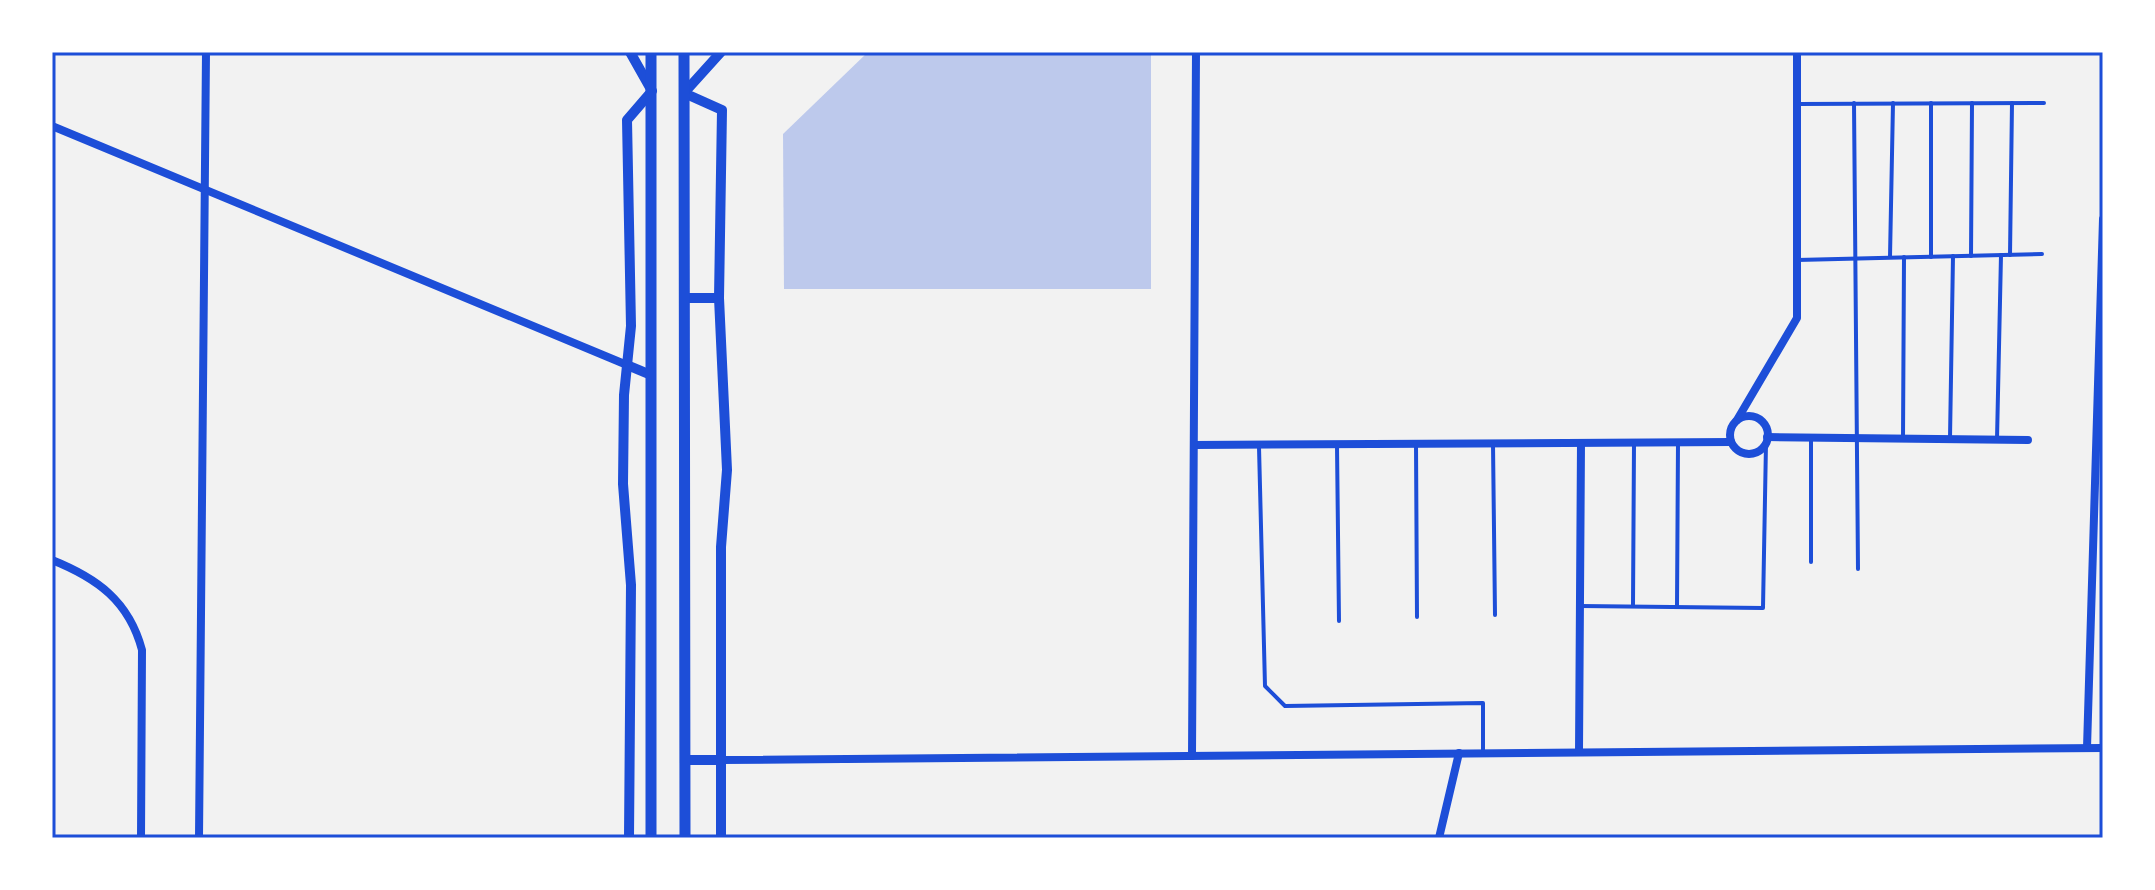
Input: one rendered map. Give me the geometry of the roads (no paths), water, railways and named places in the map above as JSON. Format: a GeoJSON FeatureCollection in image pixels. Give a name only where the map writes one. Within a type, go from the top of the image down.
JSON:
{"type":"FeatureCollection","features":[{"type":"Feature","properties":{"kind":"main road"},"geometry":{"type":"LineString","coordinates":[[651,52],[651,838]]}},
{"type":"Feature","properties":{"kind":"main road"},"geometry":{"type":"LineString","coordinates":[[684,52],[685,838]]}},
{"type":"Feature","properties":{"kind":"street"},"geometry":{"type":"LineString","coordinates":[[199,838],[206,52]]}},
{"type":"Feature","properties":{"kind":"street"},"geometry":{"type":"LineString","coordinates":[[629,838],[630,577],[623,484],[631,298],[627,120],[652,91],[630,52]]}},
{"type":"Feature","properties":{"kind":"street"},"geometry":{"type":"LineString","coordinates":[[721,52],[684,93],[722,110],[719,298],[727,426],[721,547],[721,838]]}},
{"type":"Feature","properties":{"kind":"street"},"geometry":{"type":"LineString","coordinates":[[1192,756],[1196,52]]}},
{"type":"Feature","properties":{"kind":"street"},"geometry":{"type":"LineString","coordinates":[[1797,52],[1797,318],[1731,430],[1731,442],[1739,452],[1752,454],[1767,440],[1811,437],[2028,440]]}},
{"type":"Feature","properties":{"kind":"street"},"geometry":{"type":"LineString","coordinates":[[52,126],[651,375]]}},
{"type":"Feature","properties":{"kind":"street"},"geometry":{"type":"LineString","coordinates":[[2087,748],[2103,219]]}},
{"type":"Feature","properties":{"kind":"street"},"geometry":{"type":"LineString","coordinates":[[631,298],[651,299]]}},
{"type":"Feature","properties":{"kind":"street"},"geometry":{"type":"LineString","coordinates":[[684,298],[719,298]]}},
{"type":"Feature","properties":{"kind":"street"},"geometry":{"type":"LineString","coordinates":[[1737,420],[1749,417],[1760,420],[1767,440]]}},
{"type":"Feature","properties":{"kind":"street"},"geometry":{"type":"LineString","coordinates":[[1194,445],[1731,442]]}},
{"type":"Feature","properties":{"kind":"street"},"geometry":{"type":"LineString","coordinates":[[1579,752],[1581,443]]}},
{"type":"Feature","properties":{"kind":"street"},"geometry":{"type":"LineString","coordinates":[[52,560],[90,575],[108,589],[138,635],[142,650],[141,838]]}},
{"type":"Feature","properties":{"kind":"street"},"geometry":{"type":"LineString","coordinates":[[630,577],[651,577]]}},
{"type":"Feature","properties":{"kind":"street"},"geometry":{"type":"LineString","coordinates":[[685,760],[2103,748]]}},
{"type":"Feature","properties":{"kind":"street"},"geometry":{"type":"LineString","coordinates":[[630,749],[651,749]]}},
{"type":"Feature","properties":{"kind":"street"},"geometry":{"type":"LineString","coordinates":[[1439,838],[1459,753]]}},
{"type":"Feature","properties":{"kind":"lane"},"geometry":{"type":"LineString","coordinates":[[1854,103],[1858,569]]}},
{"type":"Feature","properties":{"kind":"lane"},"geometry":{"type":"LineString","coordinates":[[1890,258],[1893,103]]}},
{"type":"Feature","properties":{"kind":"lane"},"geometry":{"type":"LineString","coordinates":[[1931,103],[1931,257]]}},
{"type":"Feature","properties":{"kind":"lane"},"geometry":{"type":"LineString","coordinates":[[1971,256],[1972,103]]}},
{"type":"Feature","properties":{"kind":"lane"},"geometry":{"type":"LineString","coordinates":[[2010,255],[2012,103]]}},
{"type":"Feature","properties":{"kind":"lane"},"geometry":{"type":"LineString","coordinates":[[1796,104],[2044,103]]}},
{"type":"Feature","properties":{"kind":"lane"},"geometry":{"type":"LineString","coordinates":[[1797,260],[2042,254]]}},
{"type":"Feature","properties":{"kind":"lane"},"geometry":{"type":"LineString","coordinates":[[1997,439],[2001,255]]}},
{"type":"Feature","properties":{"kind":"lane"},"geometry":{"type":"LineString","coordinates":[[1950,439],[1953,256]]}},
{"type":"Feature","properties":{"kind":"lane"},"geometry":{"type":"LineString","coordinates":[[1903,438],[1904,257]]}},
{"type":"Feature","properties":{"kind":"lane"},"geometry":{"type":"LineString","coordinates":[[1811,437],[1811,562]]}},
{"type":"Feature","properties":{"kind":"lane"},"geometry":{"type":"LineString","coordinates":[[1580,606],[1763,608],[1767,440]]}},
{"type":"Feature","properties":{"kind":"lane"},"geometry":{"type":"LineString","coordinates":[[1633,606],[1634,443]]}},
{"type":"Feature","properties":{"kind":"lane"},"geometry":{"type":"LineString","coordinates":[[1677,607],[1678,443]]}},
{"type":"Feature","properties":{"kind":"lane"},"geometry":{"type":"LineString","coordinates":[[1259,444],[1265,686],[1285,706],[1483,703],[1483,753]]}},
{"type":"Feature","properties":{"kind":"lane"},"geometry":{"type":"LineString","coordinates":[[1337,444],[1339,621]]}},
{"type":"Feature","properties":{"kind":"lane"},"geometry":{"type":"LineString","coordinates":[[1416,444],[1417,617]]}},
{"type":"Feature","properties":{"kind":"lane"},"geometry":{"type":"LineString","coordinates":[[1493,444],[1495,615]]}}]}
